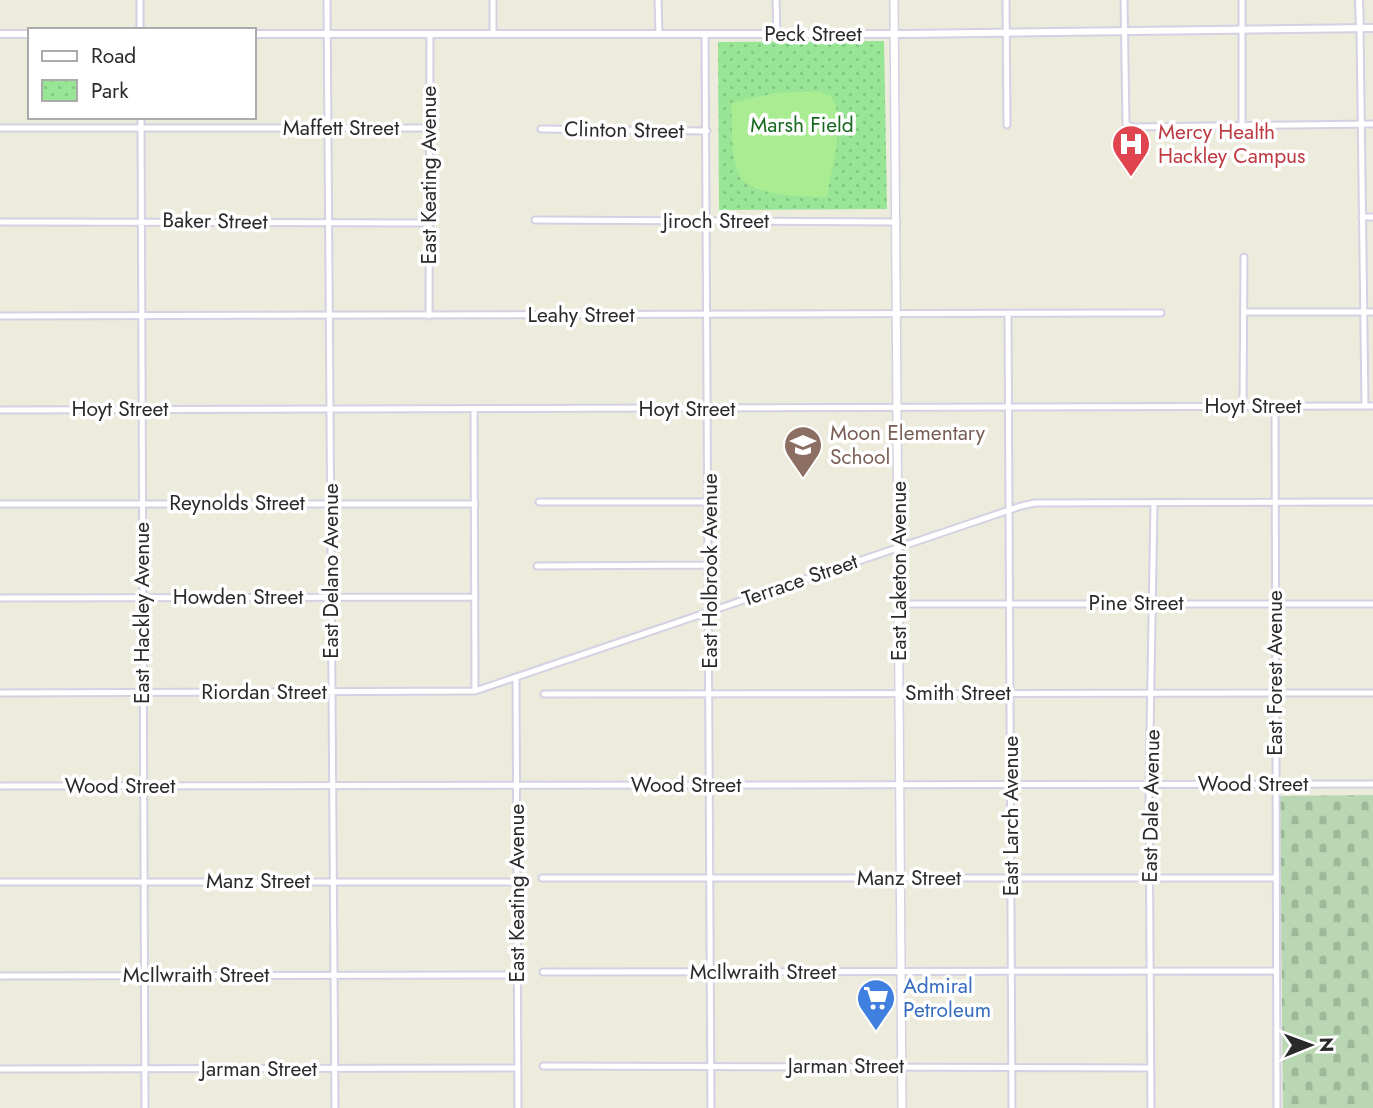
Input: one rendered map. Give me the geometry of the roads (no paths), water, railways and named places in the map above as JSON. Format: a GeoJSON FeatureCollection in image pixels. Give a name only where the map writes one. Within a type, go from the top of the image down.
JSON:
{"type":"FeatureCollection","features":[{"type":"Feature","properties":{"kind":"main road","name":"East Laketon Avenue"},"geometry":{"type":"LineString","coordinates":[[894,0],[902,1108]]}},
{"type":"Feature","properties":{"kind":"street"},"geometry":{"type":"LineString","coordinates":[[140,28],[141,0]]}},
{"type":"Feature","properties":{"kind":"street","name":"East Delano Avenue"},"geometry":{"type":"LineString","coordinates":[[327,0],[335,1108]]}},
{"type":"Feature","properties":{"kind":"street"},"geometry":{"type":"LineString","coordinates":[[493,0],[494,34]]}},
{"type":"Feature","properties":{"kind":"street"},"geometry":{"type":"LineString","coordinates":[[658,0],[659,34]]}},
{"type":"Feature","properties":{"kind":"street"},"geometry":{"type":"LineString","coordinates":[[776,0],[777,33]]}},
{"type":"Feature","properties":{"kind":"street"},"geometry":{"type":"LineString","coordinates":[[1006,0],[1007,125]]}},
{"type":"Feature","properties":{"kind":"street"},"geometry":{"type":"LineString","coordinates":[[1124,0],[1126,124],[1133,127],[1373,124]]}},
{"type":"Feature","properties":{"kind":"street"},"geometry":{"type":"LineString","coordinates":[[1242,0],[1242,125]]}},
{"type":"Feature","properties":{"kind":"street"},"geometry":{"type":"LineString","coordinates":[[1359,0],[1365,405]]}},
{"type":"Feature","properties":{"kind":"street","name":"Peck Street"},"geometry":{"type":"LineString","coordinates":[[256,34],[894,34],[1373,28]]}},
{"type":"Feature","properties":{"kind":"street"},"geometry":{"type":"LineString","coordinates":[[0,34],[28,34]]}},
{"type":"Feature","properties":{"kind":"street","name":"East Keating Avenue"},"geometry":{"type":"LineString","coordinates":[[429,316],[430,34]]}},
{"type":"Feature","properties":{"kind":"street","name":"East Holbrook Avenue"},"geometry":{"type":"LineString","coordinates":[[705,34],[710,502],[711,1108]]}},
{"type":"Feature","properties":{"kind":"street","name":"East Hackley Avenue"},"geometry":{"type":"LineString","coordinates":[[141,119],[145,1108]]}},
{"type":"Feature","properties":{"kind":"street","name":"Maffett Street"},"geometry":{"type":"LineString","coordinates":[[0,128],[429,128]]}},
{"type":"Feature","properties":{"kind":"street","name":"Clinton Street"},"geometry":{"type":"LineString","coordinates":[[541,129],[706,131]]}},
{"type":"Feature","properties":{"kind":"street"},"geometry":{"type":"LineString","coordinates":[[1362,217],[1373,217]]}},
{"type":"Feature","properties":{"kind":"street","name":"Jiroch Street"},"geometry":{"type":"LineString","coordinates":[[535,220],[897,222]]}},
{"type":"Feature","properties":{"kind":"street","name":"Baker Street"},"geometry":{"type":"LineString","coordinates":[[0,222],[430,223]]}},
{"type":"Feature","properties":{"kind":"street"},"geometry":{"type":"LineString","coordinates":[[1243,406],[1244,257]]}},
{"type":"Feature","properties":{"kind":"street"},"geometry":{"type":"LineString","coordinates":[[1244,312],[1373,312]]}},
{"type":"Feature","properties":{"kind":"street","name":"Leahy Street"},"geometry":{"type":"LineString","coordinates":[[0,316],[1161,313]]}},
{"type":"Feature","properties":{"kind":"street","name":"East Larch Avenue"},"geometry":{"type":"LineString","coordinates":[[1008,314],[1012,1108]]}},
{"type":"Feature","properties":{"kind":"street","name":"Hoyt Street"},"geometry":{"type":"LineString","coordinates":[[0,410],[1373,405]]}},
{"type":"Feature","properties":{"kind":"street","name":"East Forest Avenue"},"geometry":{"type":"LineString","coordinates":[[1275,406],[1277,1108]]}},
{"type":"Feature","properties":{"kind":"street"},"geometry":{"type":"LineString","coordinates":[[474,409],[475,691]]}},
{"type":"Feature","properties":{"kind":"street"},"geometry":{"type":"LineString","coordinates":[[539,502],[710,502]]}},
{"type":"Feature","properties":{"kind":"street","name":"Terrace Street"},"geometry":{"type":"LineString","coordinates":[[525,674],[1035,503],[1373,502]]}},
{"type":"Feature","properties":{"kind":"street","name":"Reynolds Street"},"geometry":{"type":"LineString","coordinates":[[0,504],[475,504]]}},
{"type":"Feature","properties":{"kind":"street","name":"East Dale Avenue"},"geometry":{"type":"LineString","coordinates":[[1150,1108],[1154,504]]}},
{"type":"Feature","properties":{"kind":"street"},"geometry":{"type":"LineString","coordinates":[[537,566],[710,565]]}},
{"type":"Feature","properties":{"kind":"street","name":"Howden Street"},"geometry":{"type":"LineString","coordinates":[[0,598],[475,597]]}},
{"type":"Feature","properties":{"kind":"street","name":"Pine Street"},"geometry":{"type":"LineString","coordinates":[[900,604],[1373,604]]}},
{"type":"Feature","properties":{"kind":"street","name":"Riordan Street"},"geometry":{"type":"LineString","coordinates":[[0,693],[475,691],[525,674]]}},
{"type":"Feature","properties":{"kind":"street","name":"East Keating Avenue"},"geometry":{"type":"LineString","coordinates":[[516,677],[519,1108]]}},
{"type":"Feature","properties":{"kind":"street","name":"Smith Street"},"geometry":{"type":"LineString","coordinates":[[544,694],[1373,693]]}},
{"type":"Feature","properties":{"kind":"street","name":"Wood Street"},"geometry":{"type":"LineString","coordinates":[[0,786],[516,783],[1373,784]]}},
{"type":"Feature","properties":{"kind":"street","name":"Manz Street"},"geometry":{"type":"LineString","coordinates":[[542,878],[1275,878]]}},
{"type":"Feature","properties":{"kind":"street","name":"Manz Street"},"geometry":{"type":"LineString","coordinates":[[0,882],[516,882]]}},
{"type":"Feature","properties":{"kind":"street","name":"McIlwraith Street"},"geometry":{"type":"LineString","coordinates":[[544,972],[1276,971]]}},
{"type":"Feature","properties":{"kind":"street","name":"McIlwraith Street"},"geometry":{"type":"LineString","coordinates":[[0,976],[518,975]]}},
{"type":"Feature","properties":{"kind":"street","name":"Jarman Street"},"geometry":{"type":"LineString","coordinates":[[543,1066],[1149,1068]]}},
{"type":"Feature","properties":{"kind":"street","name":"Jarman Street"},"geometry":{"type":"LineString","coordinates":[[0,1069],[518,1068]]}},
{"type":"Feature","properties":{"kind":"place","name":"Mercy Health Hackley Campus"},"geometry":{"type":"Point","coordinates":[1131,178]}},
{"type":"Feature","properties":{"kind":"place","name":"Moon Elementary School"},"geometry":{"type":"Point","coordinates":[803,479]}},
{"type":"Feature","properties":{"kind":"place","name":"Admiral Petroleum"},"geometry":{"type":"Point","coordinates":[876,1032]}},
{"type":"Feature","properties":{"kind":"park label","name":"Marsh Field"},"geometry":{"type":"Point","coordinates":[802,125]}}]}
